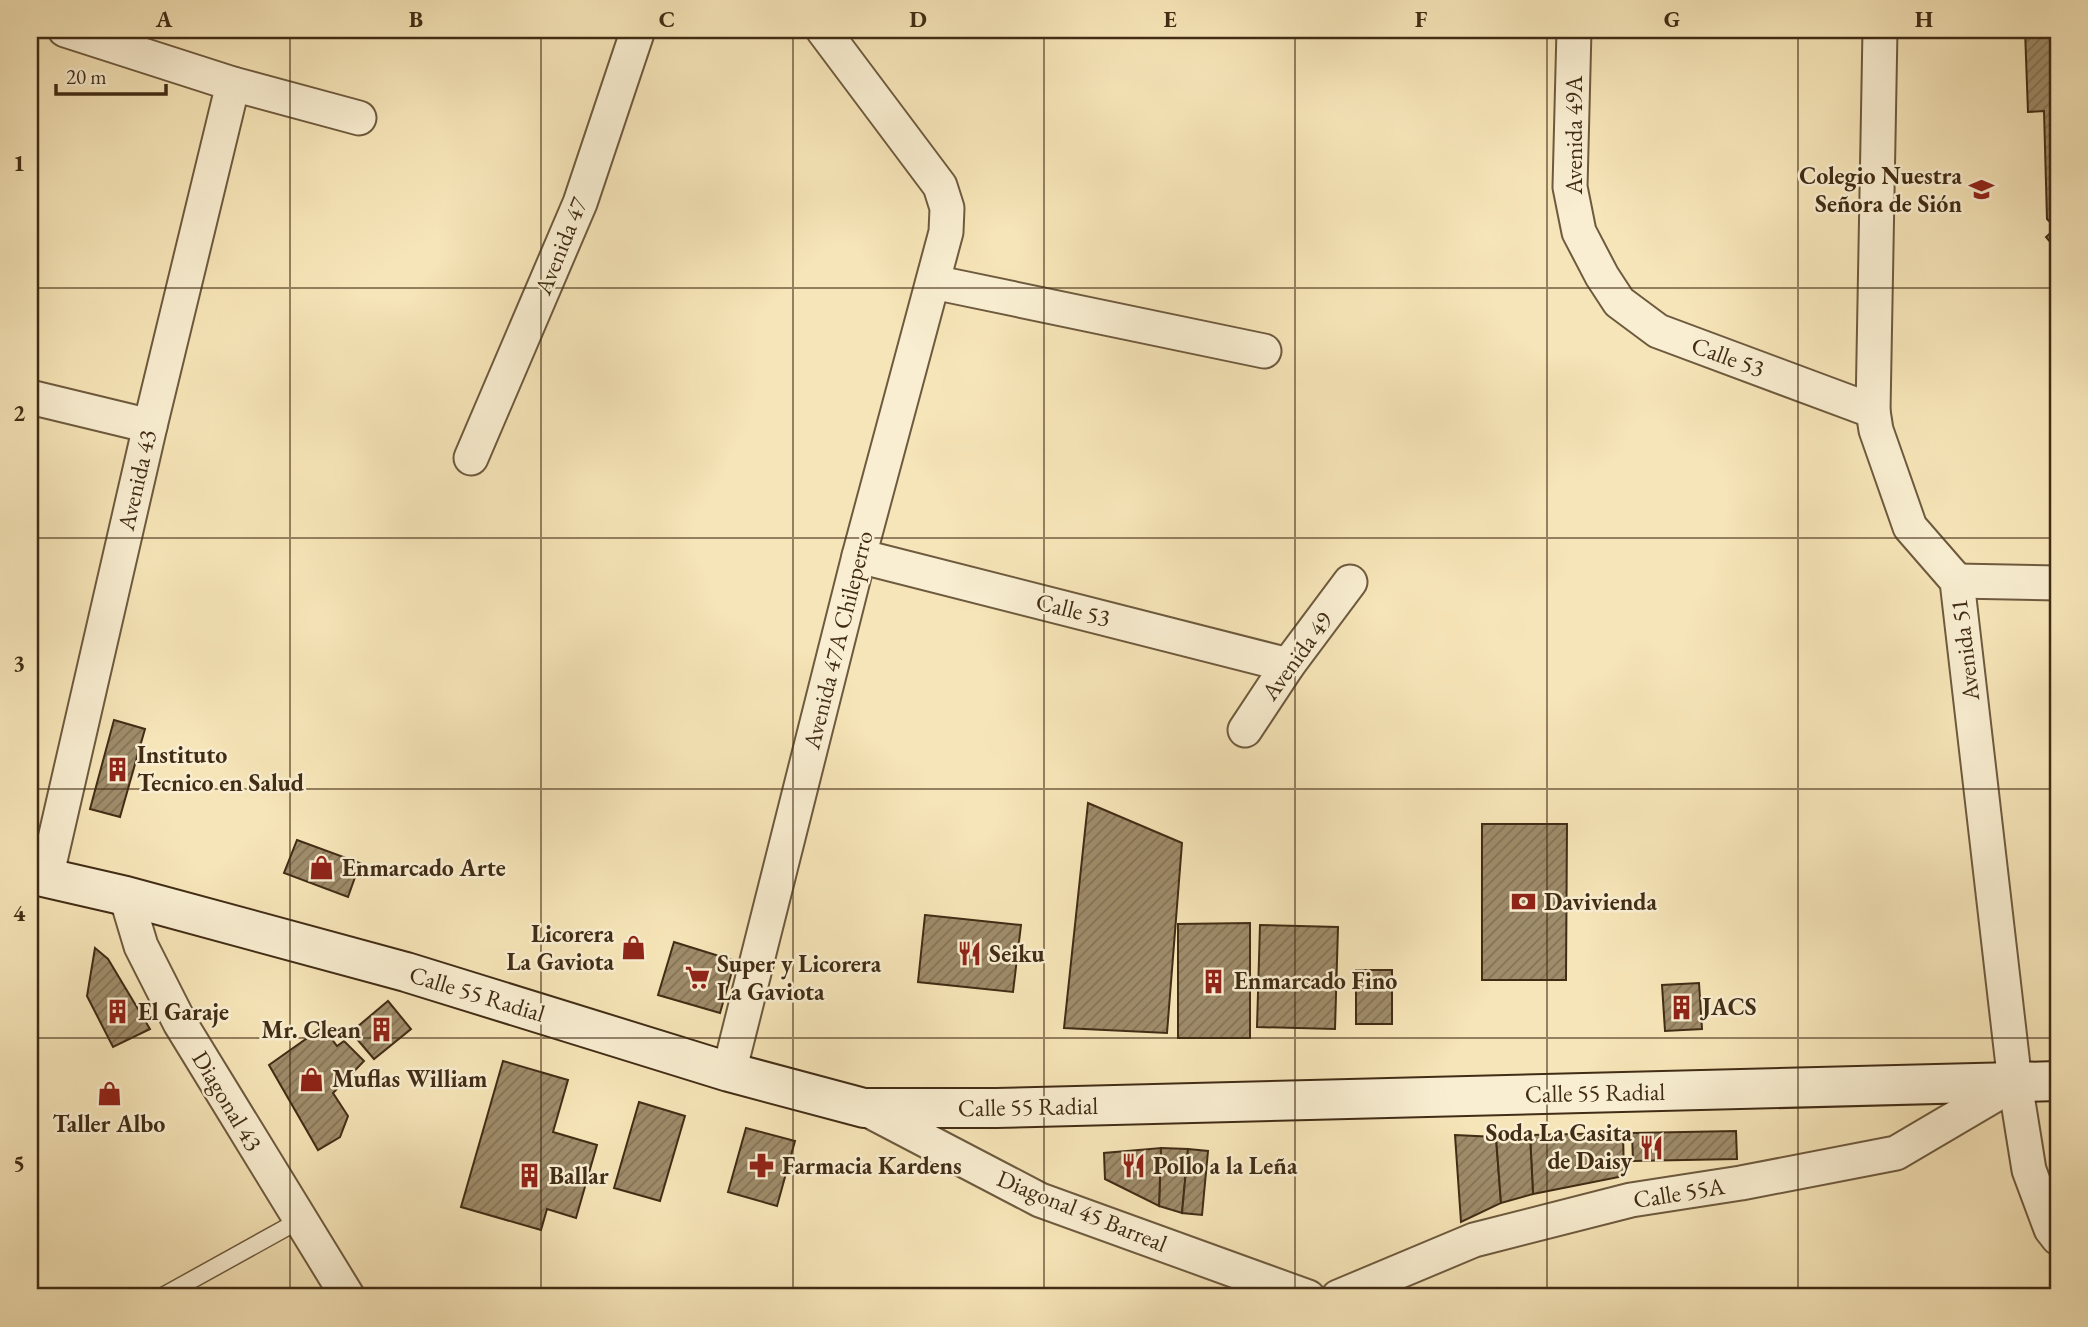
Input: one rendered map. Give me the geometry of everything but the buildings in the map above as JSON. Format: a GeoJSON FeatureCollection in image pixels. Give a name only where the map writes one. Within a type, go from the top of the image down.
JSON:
{"type":"FeatureCollection","features":[{"type":"Feature","properties":{"kind":"main road","name":"Calle 55 Radial"},"geometry":{"type":"LineString","coordinates":[[38,876],[126,896],[406,972],[729,1072],[864,1108],[996,1108],[2058,1081]]}},
{"type":"Feature","properties":{"kind":"street"},"geometry":{"type":"LineString","coordinates":[[65,30],[233,84],[359,118]]}},
{"type":"Feature","properties":{"kind":"street","name":"Avenida 47"},"geometry":{"type":"LineString","coordinates":[[471,458],[580,203],[638,30]]}},
{"type":"Feature","properties":{"kind":"street","name":"Avenida 47A Chileperro"},"geometry":{"type":"LineString","coordinates":[[729,1072],[859,556],[946,232],[947,208],[940,186],[823,30]]}},
{"type":"Feature","properties":{"kind":"street","name":"Avenida 49A"},"geometry":{"type":"LineString","coordinates":[[1574,30],[1570,187],[1579,232],[1602,276]]}},
{"type":"Feature","properties":{"kind":"street","name":"Avenida 51"},"geometry":{"type":"LineString","coordinates":[[1881,30],[1873,411],[1876,430],[1910,527],[1957,581],[2015,1083],[2029,1170],[2050,1229],[2058,1238]]}},
{"type":"Feature","properties":{"kind":"street","name":"Avenida 43"},"geometry":{"type":"LineString","coordinates":[[38,876],[233,84]]}},
{"type":"Feature","properties":{"kind":"street","name":"Calle 53"},"geometry":{"type":"LineString","coordinates":[[1602,276],[1619,302],[1658,331],[1873,411]]}},
{"type":"Feature","properties":{"kind":"street"},"geometry":{"type":"LineString","coordinates":[[933,282],[1264,351]]}},
{"type":"Feature","properties":{"kind":"street"},"geometry":{"type":"LineString","coordinates":[[30,397],[150,426]]}},
{"type":"Feature","properties":{"kind":"street","name":"Calle 53"},"geometry":{"type":"LineString","coordinates":[[859,556],[1289,665]]}},
{"type":"Feature","properties":{"kind":"street"},"geometry":{"type":"LineString","coordinates":[[1957,581],[2058,583]]}},
{"type":"Feature","properties":{"kind":"street","name":"Avenida 49"},"geometry":{"type":"LineString","coordinates":[[1245,730],[1350,582]]}},
{"type":"Feature","properties":{"kind":"street","name":"Diagonal 43"},"geometry":{"type":"LineString","coordinates":[[126,896],[141,946],[180,1023],[348,1297]]}},
{"type":"Feature","properties":{"kind":"street","name":"Calle 55A"},"geometry":{"type":"LineString","coordinates":[[1338,1297],[1474,1240],[1631,1200],[1741,1183],[1896,1153],[2015,1083]]}},
{"type":"Feature","properties":{"kind":"street","name":"Diagonal 45 Barreal"},"geometry":{"type":"LineString","coordinates":[[864,1108],[1040,1200],[1308,1297]]}},
{"type":"Feature","properties":{"kind":"lane"},"geometry":{"type":"LineString","coordinates":[[161,1297],[300,1220]]}},
{"type":"Feature","properties":{"kind":"place","name":"Colegio Nuestra Señora de Sión"},"geometry":{"type":"Point","coordinates":[1982,190]}},
{"type":"Feature","properties":{"kind":"place","name":"Instituto Tecnico en Salud"},"geometry":{"type":"Point","coordinates":[117,769]}},
{"type":"Feature","properties":{"kind":"place","name":"Enmarcado Arte"},"geometry":{"type":"Point","coordinates":[322,868]}},
{"type":"Feature","properties":{"kind":"place","name":"Davivienda"},"geometry":{"type":"Point","coordinates":[1524,902]}},
{"type":"Feature","properties":{"kind":"place","name":"Licorera La Gaviota"},"geometry":{"type":"Point","coordinates":[634,948]}},
{"type":"Feature","properties":{"kind":"place","name":"Seiku"},"geometry":{"type":"Point","coordinates":[969,954]}},
{"type":"Feature","properties":{"kind":"place","name":"Super y Licorera La Gaviota"},"geometry":{"type":"Point","coordinates":[697,978]}},
{"type":"Feature","properties":{"kind":"place","name":"Enmarcado Fino"},"geometry":{"type":"Point","coordinates":[1214,981]}},
{"type":"Feature","properties":{"kind":"place","name":"JACS"},"geometry":{"type":"Point","coordinates":[1682,1007]}},
{"type":"Feature","properties":{"kind":"place","name":"El Garaje"},"geometry":{"type":"Point","coordinates":[118,1012]}},
{"type":"Feature","properties":{"kind":"place","name":"Mr. Clean"},"geometry":{"type":"Point","coordinates":[381,1030]}},
{"type":"Feature","properties":{"kind":"place","name":"Muflas William"},"geometry":{"type":"Point","coordinates":[312,1079]}},
{"type":"Feature","properties":{"kind":"place","name":"Taller Albo"},"geometry":{"type":"Point","coordinates":[109,1093]}},
{"type":"Feature","properties":{"kind":"place","name":"Soda La Casita de Daisy"},"geometry":{"type":"Point","coordinates":[1652,1147]}},
{"type":"Feature","properties":{"kind":"place","name":"Farmacia Kardens"},"geometry":{"type":"Point","coordinates":[762,1166]}},
{"type":"Feature","properties":{"kind":"place","name":"Pollo a la Leña"},"geometry":{"type":"Point","coordinates":[1133,1166]}},
{"type":"Feature","properties":{"kind":"place","name":"Ballar"},"geometry":{"type":"Point","coordinates":[529,1176]}}]}
